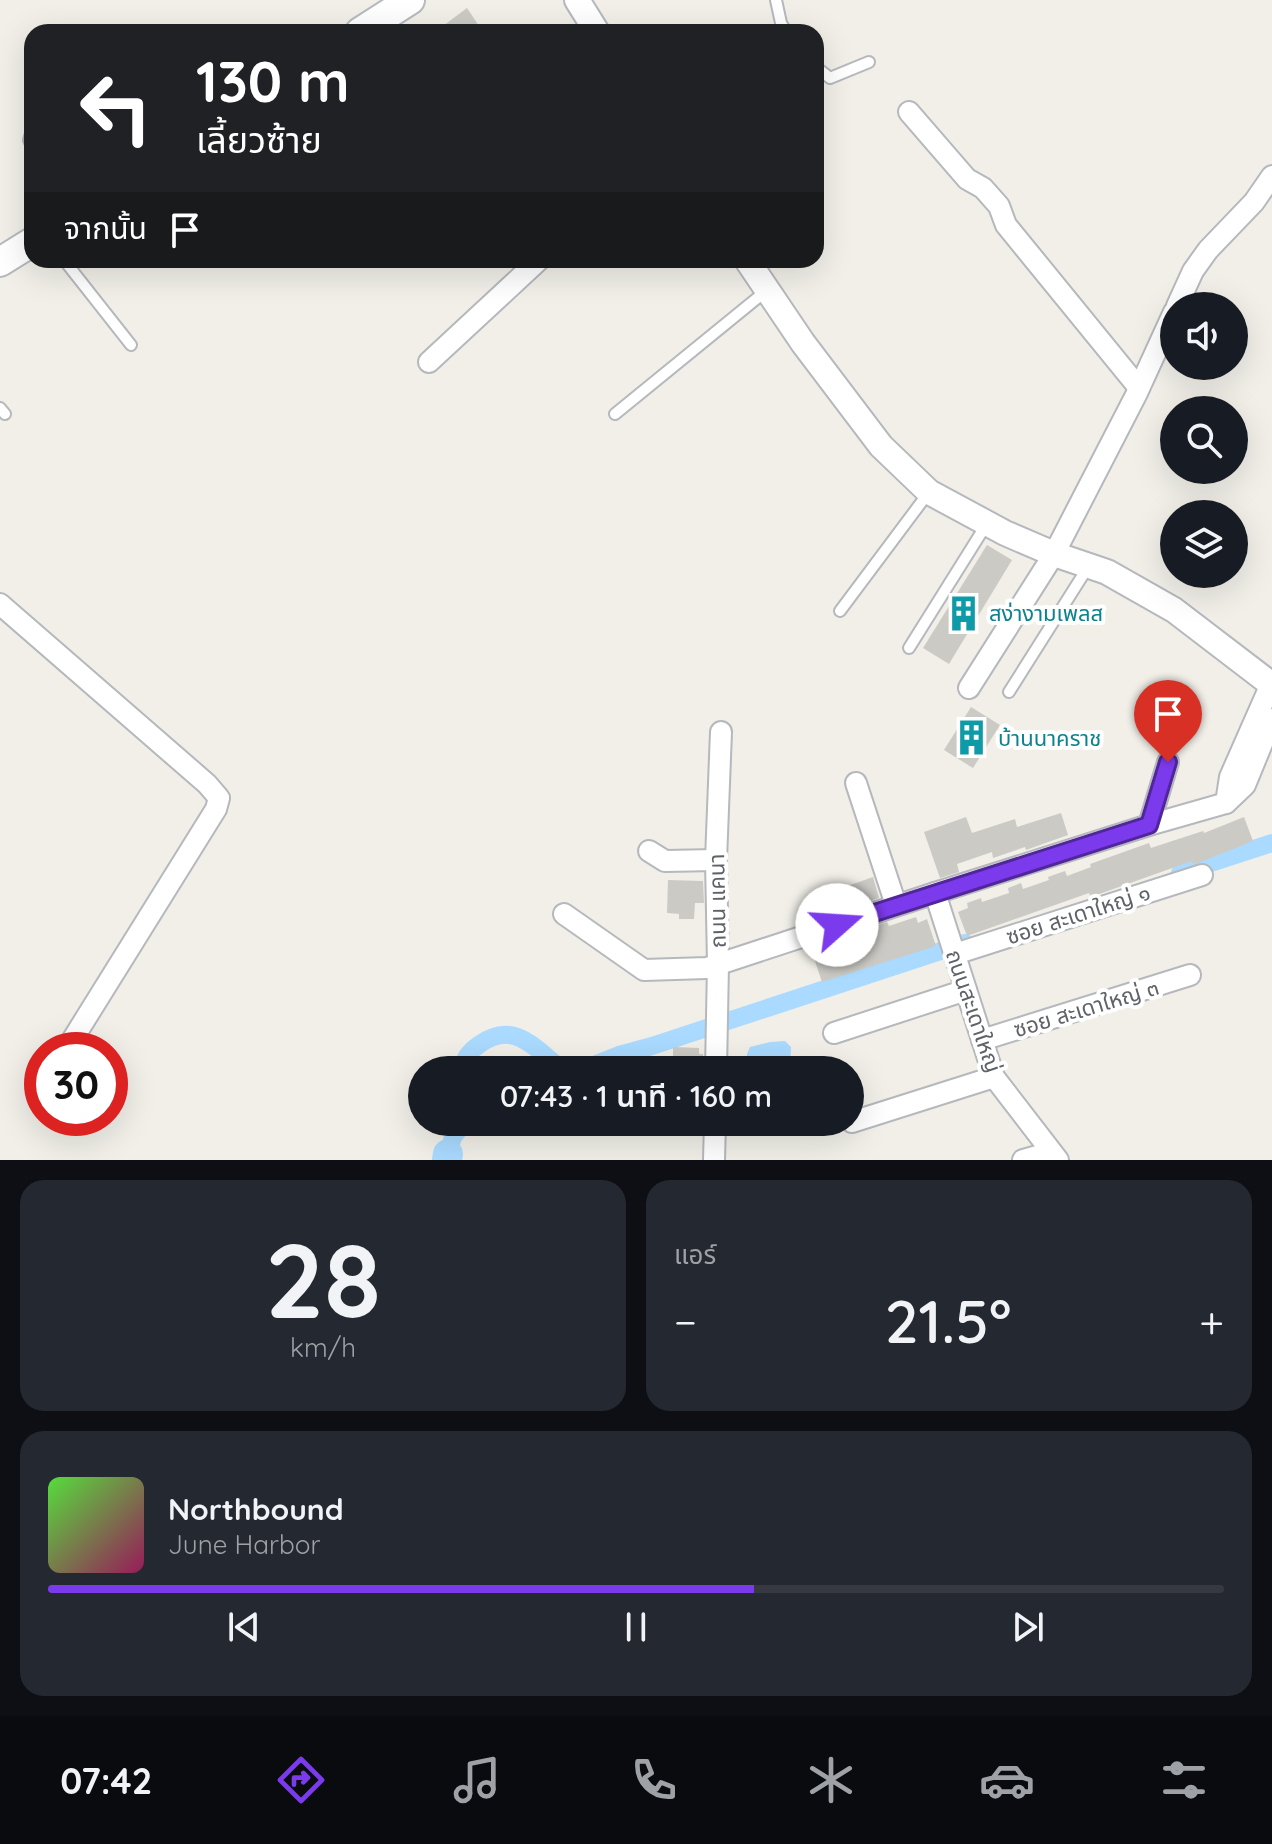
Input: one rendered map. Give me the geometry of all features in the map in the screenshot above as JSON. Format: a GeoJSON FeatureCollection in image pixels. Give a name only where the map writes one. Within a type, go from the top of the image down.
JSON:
{"type":"FeatureCollection","features":[{"type":"Feature","properties":{"kind":"main road"},"geometry":{"type":"LineString","coordinates":[[372,24],[410,0]]}},
{"type":"Feature","properties":{"kind":"main road"},"geometry":{"type":"LineString","coordinates":[[0,262],[24,247]]}},
{"type":"Feature","properties":{"kind":"street"},"geometry":{"type":"LineString","coordinates":[[577,0],[592,24]]}},
{"type":"Feature","properties":{"kind":"street"},"geometry":{"type":"LineString","coordinates":[[909,112],[967,179],[983,188],[999,206],[1006,225],[1139,388]]}},
{"type":"Feature","properties":{"kind":"street"},"geometry":{"type":"LineString","coordinates":[[1183,292],[1208,250],[1254,202],[1272,176]]}},
{"type":"Feature","properties":{"kind":"street"},"geometry":{"type":"LineString","coordinates":[[429,362],[530,268]]}},
{"type":"Feature","properties":{"kind":"street"},"geometry":{"type":"LineString","coordinates":[[752,268],[803,343],[881,446],[929,492],[1054,554],[1107,572],[1174,610],[1272,684],[1230,777],[1226,803]]}},
{"type":"Feature","properties":{"kind":"street"},"geometry":{"type":"LineString","coordinates":[[969,688],[1054,554],[1160,342]]}},
{"type":"Feature","properties":{"kind":"street"},"geometry":{"type":"LineString","coordinates":[[0,604],[207,784],[219,798],[216,809],[77,1032]]}},
{"type":"Feature","properties":{"kind":"street"},"geometry":{"type":"LineString","coordinates":[[564,914],[644,970],[707,968],[896,905],[1226,803],[1245,785],[1272,719]]}},
{"type":"Feature","properties":{"kind":"street","name":"ถนน แคนา"},"geometry":{"type":"LineString","coordinates":[[716,1056],[716,860],[721,732]]}},
{"type":"Feature","properties":{"kind":"street"},"geometry":{"type":"LineString","coordinates":[[1149,825],[1168,762]]}},
{"type":"Feature","properties":{"kind":"street"},"geometry":{"type":"LineString","coordinates":[[856,783],[896,905]]}},
{"type":"Feature","properties":{"kind":"street"},"geometry":{"type":"LineString","coordinates":[[649,851],[665,861],[716,860]]}},
{"type":"Feature","properties":{"kind":"street","name":"ซอย สะเดาใหญ่ ๑"},"geometry":{"type":"LineString","coordinates":[[952,945],[1202,875]]}},
{"type":"Feature","properties":{"kind":"street","name":"ถนนสะเดาใหญ่"},"geometry":{"type":"LineString","coordinates":[[935,893],[994,1077],[1055,1156]]}},
{"type":"Feature","properties":{"kind":"street","name":"ซอย สะเดาใหญ่ ๓"},"geometry":{"type":"LineString","coordinates":[[982,1040],[1190,975]]}},
{"type":"Feature","properties":{"kind":"street"},"geometry":{"type":"LineString","coordinates":[[834,1033],[966,990]]}},
{"type":"Feature","properties":{"kind":"street"},"geometry":{"type":"LineString","coordinates":[[864,1118],[994,1077]]}},
{"type":"Feature","properties":{"kind":"street"},"geometry":{"type":"LineString","coordinates":[[714,1160],[715,1136]]}},
{"type":"Feature","properties":{"kind":"street"},"geometry":{"type":"LineString","coordinates":[[1023,1160],[1055,1156]]}},
{"type":"Feature","properties":{"kind":"lane"},"geometry":{"type":"LineString","coordinates":[[776,0],[782,24]]}},
{"type":"Feature","properties":{"kind":"lane"},"geometry":{"type":"LineString","coordinates":[[824,73],[830,78],[869,62]]}},
{"type":"Feature","properties":{"kind":"lane"},"geometry":{"type":"LineString","coordinates":[[70,268],[131,345]]}},
{"type":"Feature","properties":{"kind":"lane"},"geometry":{"type":"LineString","coordinates":[[615,414],[767,290]]}},
{"type":"Feature","properties":{"kind":"lane"},"geometry":{"type":"LineString","coordinates":[[840,611],[929,492]]}},
{"type":"Feature","properties":{"kind":"lane"},"geometry":{"type":"LineString","coordinates":[[909,648],[988,523]]}},
{"type":"Feature","properties":{"kind":"lane"},"geometry":{"type":"LineString","coordinates":[[1009,692],[1089,566]]}},
{"type":"Feature","properties":{"kind":"water"},"geometry":{"type":"Polygon","coordinates":[[[785,1041],[791,1047],[791,1056],[747,1056],[750,1047],[785,1041]]]}},
{"type":"Feature","properties":{"kind":"building"},"geometry":{"type":"Polygon","coordinates":[[[467,8],[478,24],[446,24],[467,8]]]}},
{"type":"Feature","properties":{"kind":"building","name":"สง่างามเพลส"},"geometry":{"type":"Polygon","coordinates":[[[987,545],[1012,560],[949,664],[923,648],[987,545]]]}},
{"type":"Feature","properties":{"kind":"building","name":"บ้านนาคราช"},"geometry":{"type":"Polygon","coordinates":[[[971,707],[1000,725],[973,768],[944,750],[971,707]]]}},
{"type":"Feature","properties":{"kind":"building"},"geometry":{"type":"Polygon","coordinates":[[[1061,813],[1068,835],[993,858],[992,852],[957,864],[959,872],[940,878],[924,832],[966,817],[972,833],[1015,819],[1017,827],[1061,813]]]}},
{"type":"Feature","properties":{"kind":"building"},"geometry":{"type":"Polygon","coordinates":[[[1244,817],[1253,841],[1198,863],[1193,864],[1192,861],[1091,897],[1089,893],[967,936],[958,912],[968,908],[967,903],[981,898],[982,902],[1009,893],[1008,888],[1021,883],[1023,889],[1065,871],[1067,876],[1091,867],[1090,864],[1149,843],[1151,848],[1204,833],[1244,817]]]}},
{"type":"Feature","properties":{"kind":"building"},"geometry":{"type":"Polygon","coordinates":[[[873,877],[879,898],[826,915],[824,910],[816,912],[811,899],[873,877]]]}},
{"type":"Feature","properties":{"kind":"building"},"geometry":{"type":"Polygon","coordinates":[[[668,880],[703,881],[704,903],[695,903],[694,919],[679,919],[679,914],[667,913],[668,880]]]}},
{"type":"Feature","properties":{"kind":"building"},"geometry":{"type":"Polygon","coordinates":[[[916,917],[918,923],[927,919],[936,946],[822,982],[813,955],[837,947],[835,940],[887,922],[889,926],[916,917]]]}},
{"type":"Feature","properties":{"kind":"building"},"geometry":{"type":"Polygon","coordinates":[[[673,1047],[699,1048],[699,1054],[703,1054],[703,1056],[673,1056],[673,1047]]]}},
{"type":"Feature","properties":{"kind":"waterway"},"geometry":{"type":"LineString","coordinates":[[1180,873],[1272,843]]}},
{"type":"Feature","properties":{"kind":"waterway"},"geometry":{"type":"LineString","coordinates":[[616,1056],[965,943]]}},
{"type":"Feature","properties":{"kind":"waterway"},"geometry":{"type":"LineString","coordinates":[[468,1056],[480,1044],[504,1035],[524,1040],[546,1056]]}},
{"type":"Feature","properties":{"kind":"waterway"},"geometry":{"type":"LineString","coordinates":[[448,1154],[454,1136]]}},
{"type":"Feature","properties":{"kind":"waterway"},"geometry":{"type":"LineString","coordinates":[[447,1160],[448,1154]]}},
{"type":"Feature","properties":{"kind":"place","name":"สง่างามเพลส"},"geometry":{"type":"Point","coordinates":[963,613]}},
{"type":"Feature","properties":{"kind":"place","name":"บ้านนาคราช"},"geometry":{"type":"Point","coordinates":[972,738]}},
{"type":"Feature","properties":{"kind":"route"},"geometry":{"type":"LineString","coordinates":[[837,925],[1149,825],[1168,762]]}}]}
